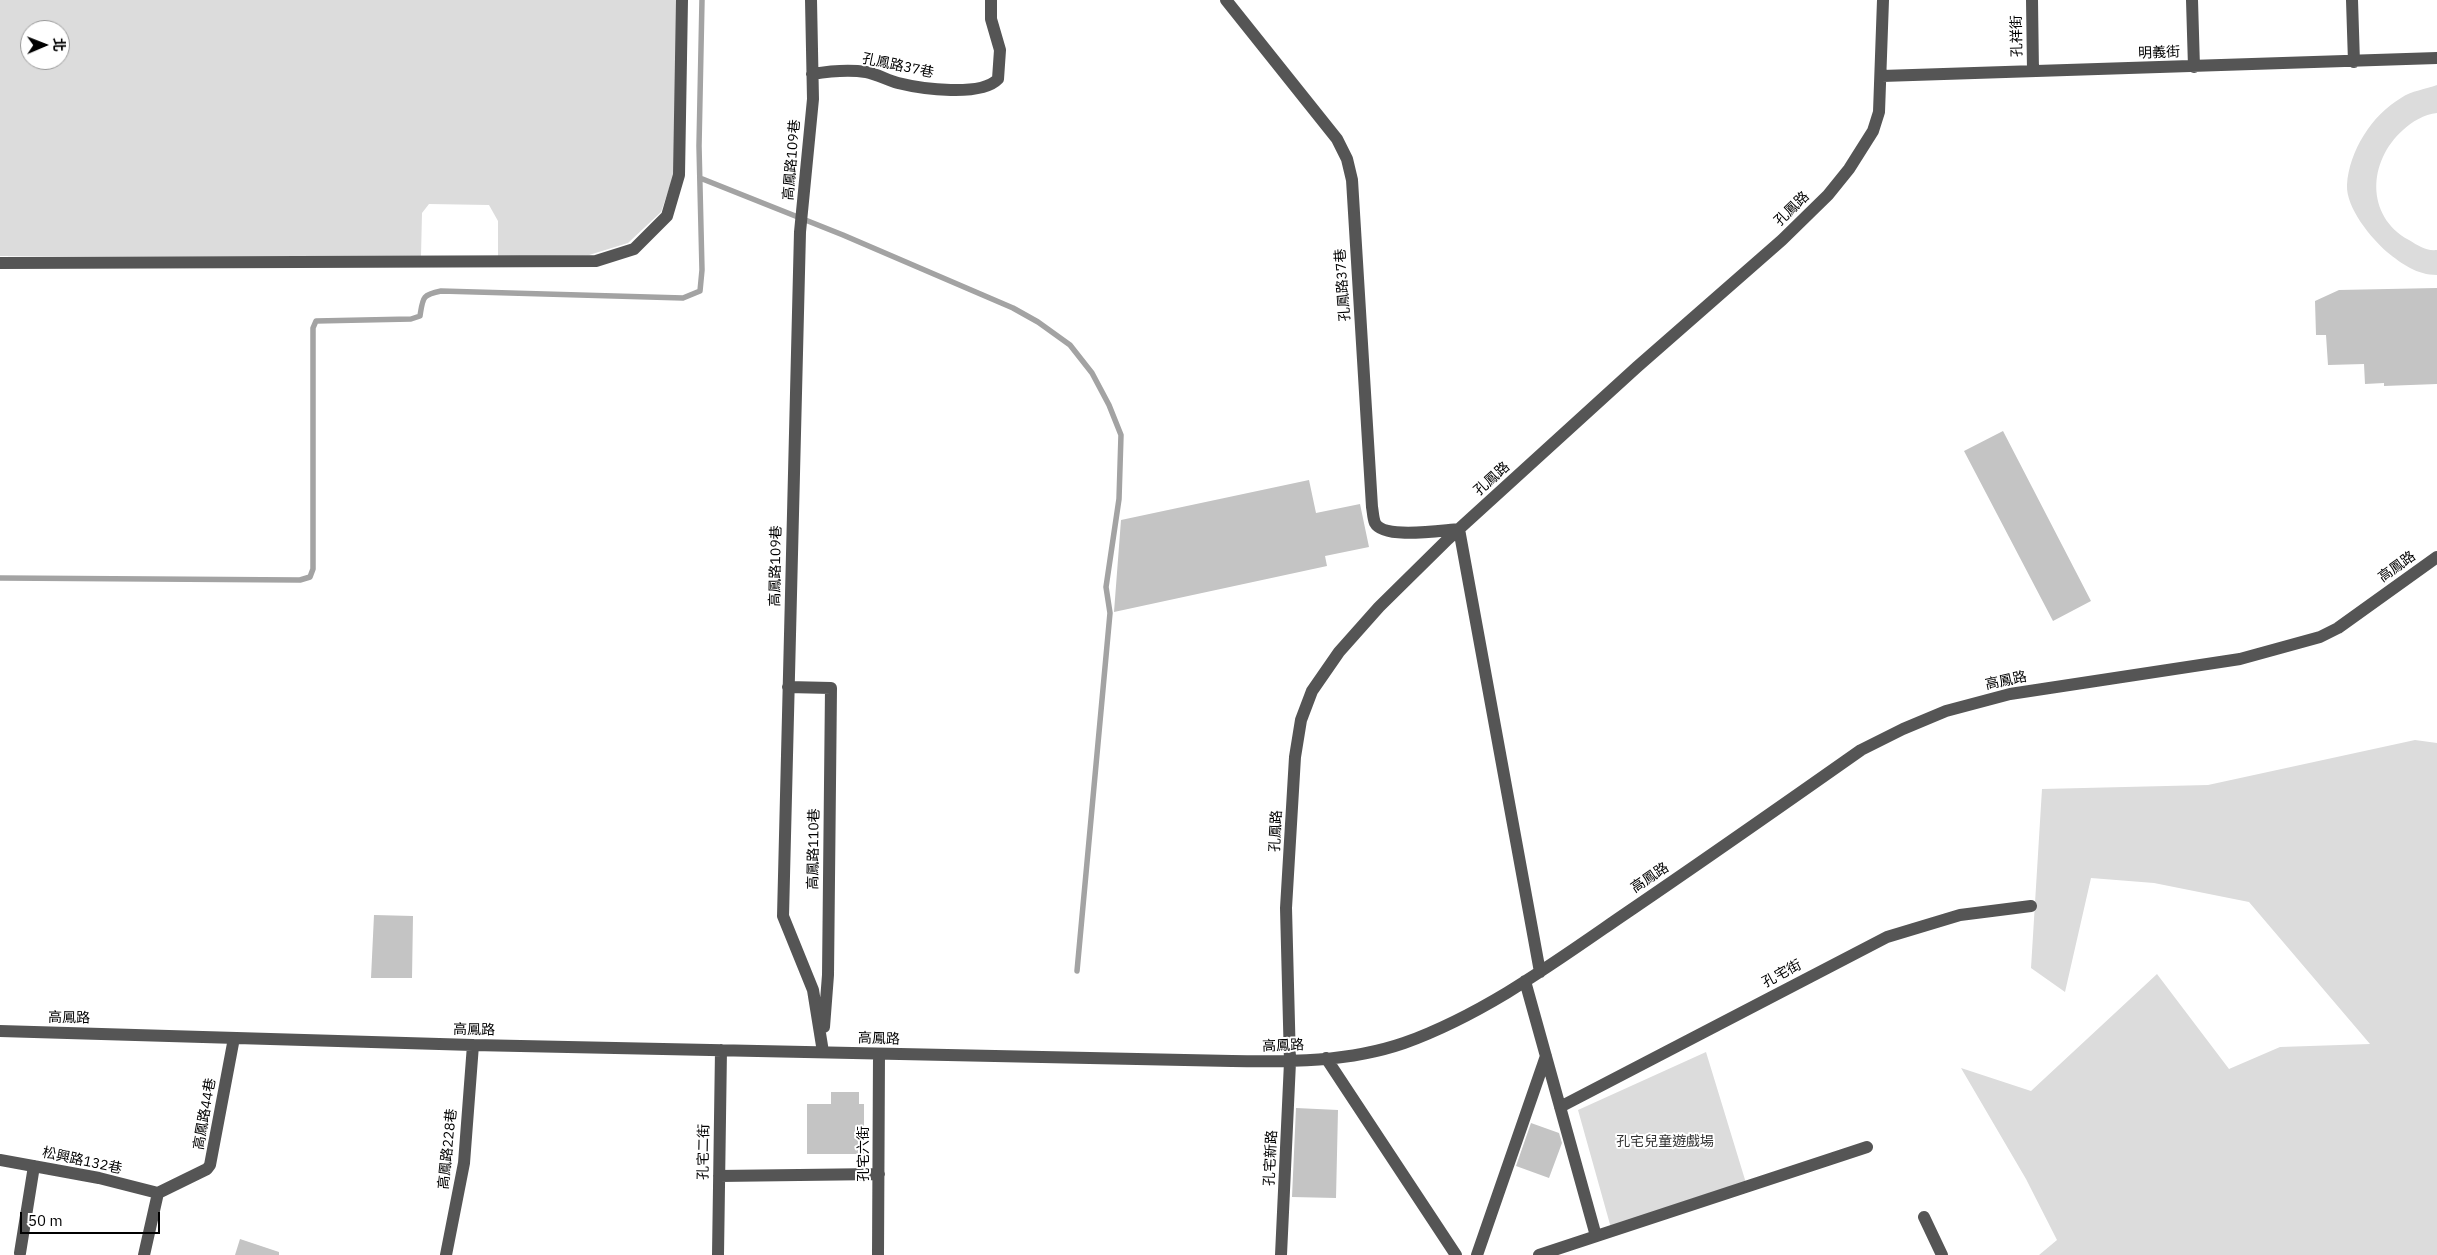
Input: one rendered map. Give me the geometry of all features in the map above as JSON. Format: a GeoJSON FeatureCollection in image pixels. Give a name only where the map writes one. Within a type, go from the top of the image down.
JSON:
{"type":"FeatureCollection","features":[{"type":"Feature","properties":{"kind":"street"},"geometry":{"type":"LineString","coordinates":[[0,263],[596,261],[634,249],[667,216],[679,175],[682,0]]}},
{"type":"Feature","properties":{"kind":"street"},"geometry":{"type":"LineString","coordinates":[[811,0],[812,74]]}},
{"type":"Feature","properties":{"kind":"street","name":"孔鳳路37巷"},"geometry":{"type":"LineString","coordinates":[[812,74],[840,70],[867,72],[898,83],[936,89],[980,88],[993,84],[998,79],[1000,50],[991,19],[991,0]]}},
{"type":"Feature","properties":{"kind":"street","name":"孔鳳路37巷"},"geometry":{"type":"LineString","coordinates":[[1226,0],[1337,139],[1347,159],[1352,180],[1372,507],[1376,523],[1382,529],[1393,532],[1459,529]]}},
{"type":"Feature","properties":{"kind":"street","name":"孔鳳路"},"geometry":{"type":"LineString","coordinates":[[1290,1062],[1286,908],[1295,757],[1301,720],[1312,691],[1339,652],[1378,607],[1459,529],[1782,240],[1828,195],[1862,152],[1873,131],[1878,112],[1882,76],[1883,0]]}},
{"type":"Feature","properties":{"kind":"street","name":"孔祥街"},"geometry":{"type":"LineString","coordinates":[[2032,0],[2033,71]]}},
{"type":"Feature","properties":{"kind":"street"},"geometry":{"type":"LineString","coordinates":[[2192,0],[2194,67]]}},
{"type":"Feature","properties":{"kind":"street"},"geometry":{"type":"LineString","coordinates":[[2352,0],[2354,62]]}},
{"type":"Feature","properties":{"kind":"street","name":"明義街"},"geometry":{"type":"LineString","coordinates":[[1882,76],[2437,58]]}},
{"type":"Feature","properties":{"kind":"street","name":"高鳳路109巷"},"geometry":{"type":"LineString","coordinates":[[812,74],[813,99],[800,232],[783,916],[813,990],[823,1052]]}},
{"type":"Feature","properties":{"kind":"street"},"geometry":{"type":"LineString","coordinates":[[1459,529],[1540,972]]}},
{"type":"Feature","properties":{"kind":"street","name":"高鳳路"},"geometry":{"type":"LineString","coordinates":[[0,1032],[473,1045],[1290,1062],[1366,1053],[1403,1043],[1449,1024],[1540,972],[1860,750],[1903,729],[1946,711],[2010,694],[2240,659],[2298,644],[2338,628],[2437,557]]}},
{"type":"Feature","properties":{"kind":"street","name":"高鳳路110巷"},"geometry":{"type":"LineString","coordinates":[[788,688],[831,688],[828,975],[823,1052]]}},
{"type":"Feature","properties":{"kind":"street","name":"孔宅街"},"geometry":{"type":"LineString","coordinates":[[1560,1107],[1887,937],[1960,915],[2031,906]]}},
{"type":"Feature","properties":{"kind":"street"},"geometry":{"type":"LineString","coordinates":[[1525,981],[1596,1236]]}},
{"type":"Feature","properties":{"kind":"street","name":"高鳳路44巷"},"geometry":{"type":"LineString","coordinates":[[158,1193],[207,1170],[210,1164],[234,1038]]}},
{"type":"Feature","properties":{"kind":"street","name":"高鳳路228巷"},"geometry":{"type":"LineString","coordinates":[[446,1255],[455,1217],[464,1163],[473,1045]]}},
{"type":"Feature","properties":{"kind":"street","name":"孔宅二街"},"geometry":{"type":"LineString","coordinates":[[718,1255],[721,1050]]}},
{"type":"Feature","properties":{"kind":"street","name":"孔宅六街"},"geometry":{"type":"LineString","coordinates":[[878,1255],[879,1054]]}},
{"type":"Feature","properties":{"kind":"street"},"geometry":{"type":"LineString","coordinates":[[1477,1255],[1546,1056]]}},
{"type":"Feature","properties":{"kind":"street"},"geometry":{"type":"LineString","coordinates":[[1326,1058],[1456,1255]]}},
{"type":"Feature","properties":{"kind":"street","name":"孔宅新路"},"geometry":{"type":"LineString","coordinates":[[1281,1255],[1290,1062]]}},
{"type":"Feature","properties":{"kind":"street"},"geometry":{"type":"LineString","coordinates":[[1540,1255],[1867,1146]]}},
{"type":"Feature","properties":{"kind":"street","name":"松興路132巷"},"geometry":{"type":"LineString","coordinates":[[0,1160],[99,1178],[158,1193]]}},
{"type":"Feature","properties":{"kind":"street"},"geometry":{"type":"LineString","coordinates":[[20,1253],[34,1166]]}},
{"type":"Feature","properties":{"kind":"street"},"geometry":{"type":"LineString","coordinates":[[719,1176],[879,1174]]}},
{"type":"Feature","properties":{"kind":"street"},"geometry":{"type":"LineString","coordinates":[[144,1255],[158,1193]]}},
{"type":"Feature","properties":{"kind":"street"},"geometry":{"type":"LineString","coordinates":[[1924,1217],[1942,1255]]}},
{"type":"Feature","properties":{"kind":"green space"},"geometry":{"type":"Polygon","coordinates":[[[0,0],[677,0],[674,174],[661,212],[628,243],[589,255],[498,257],[498,221],[489,205],[429,204],[422,213],[421,256],[0,256],[0,0]]]}},
{"type":"Feature","properties":{"kind":"green space"},"geometry":{"type":"Polygon","coordinates":[[[2437,85],[2437,113],[2414,121],[2391,143],[2383,157],[2378,172],[2376,188],[2379,203],[2385,217],[2395,230],[2422,248],[2437,250],[2437,275],[2430,275],[2404,265],[2381,246],[2367,231],[2355,213],[2348,194],[2347,185],[2352,159],[2357,147],[2381,114],[2390,105],[2405,96],[2437,85]]]}},
{"type":"Feature","properties":{"kind":"green space"},"geometry":{"type":"Polygon","coordinates":[[[2415,740],[2437,743],[2437,1255],[2039,1255],[2057,1240],[2026,1179],[1961,1068],[2031,1091],[2157,974],[2229,1069],[2280,1047],[2370,1044],[2249,902],[2154,883],[2091,878],[2065,992],[2031,968],[2042,789],[2208,785],[2415,740]]]}},
{"type":"Feature","properties":{"kind":"green space","name":"孔宅兒童遊戲場"},"geometry":{"type":"Polygon","coordinates":[[[1706,1052],[1746,1183],[1611,1228],[1578,1110],[1706,1052]]]}},
{"type":"Feature","properties":{"kind":"building"},"geometry":{"type":"Polygon","coordinates":[[[2437,288],[2437,384],[2384,386],[2384,383],[2365,384],[2364,364],[2328,365],[2326,335],[2316,335],[2315,301],[2339,290],[2437,288]]]}},
{"type":"Feature","properties":{"kind":"building"},"geometry":{"type":"Polygon","coordinates":[[[2003,431],[2091,601],[2053,621],[1964,451],[2003,431]]]}},
{"type":"Feature","properties":{"kind":"building"},"geometry":{"type":"Polygon","coordinates":[[[1309,480],[1316,513],[1360,504],[1369,547],[1325,556],[1327,566],[1114,612],[1121,520],[1309,480]]]}},
{"type":"Feature","properties":{"kind":"building"},"geometry":{"type":"Polygon","coordinates":[[[374,915],[413,916],[412,978],[371,978],[374,915]]]}},
{"type":"Feature","properties":{"kind":"building"},"geometry":{"type":"Polygon","coordinates":[[[831,1092],[859,1092],[859,1104],[864,1104],[864,1154],[807,1154],[807,1104],[831,1104],[831,1092]]]}},
{"type":"Feature","properties":{"kind":"building"},"geometry":{"type":"Polygon","coordinates":[[[1296,1108],[1338,1110],[1336,1198],[1292,1197],[1296,1108]]]}},
{"type":"Feature","properties":{"kind":"building"},"geometry":{"type":"Polygon","coordinates":[[[1531,1123],[1559,1133],[1562,1143],[1549,1178],[1516,1166],[1531,1123]]]}},
{"type":"Feature","properties":{"kind":"building"},"geometry":{"type":"Polygon","coordinates":[[[240,1239],[279,1252],[279,1255],[235,1255],[240,1239]]]}},
{"type":"Feature","properties":{"kind":"waterway"},"geometry":{"type":"LineString","coordinates":[[0,578],[300,580],[310,577],[313,569],[313,328],[316,321],[411,319],[420,316],[424,298],[441,291],[683,298],[700,291],[702,270],[699,146],[702,0]]}},
{"type":"Feature","properties":{"kind":"waterway"},"geometry":{"type":"LineString","coordinates":[[700,178],[843,235],[1013,308],[1038,322],[1070,345],[1092,373],[1109,405],[1121,435],[1119,499],[1106,587],[1110,613],[1077,971]]}}]}
